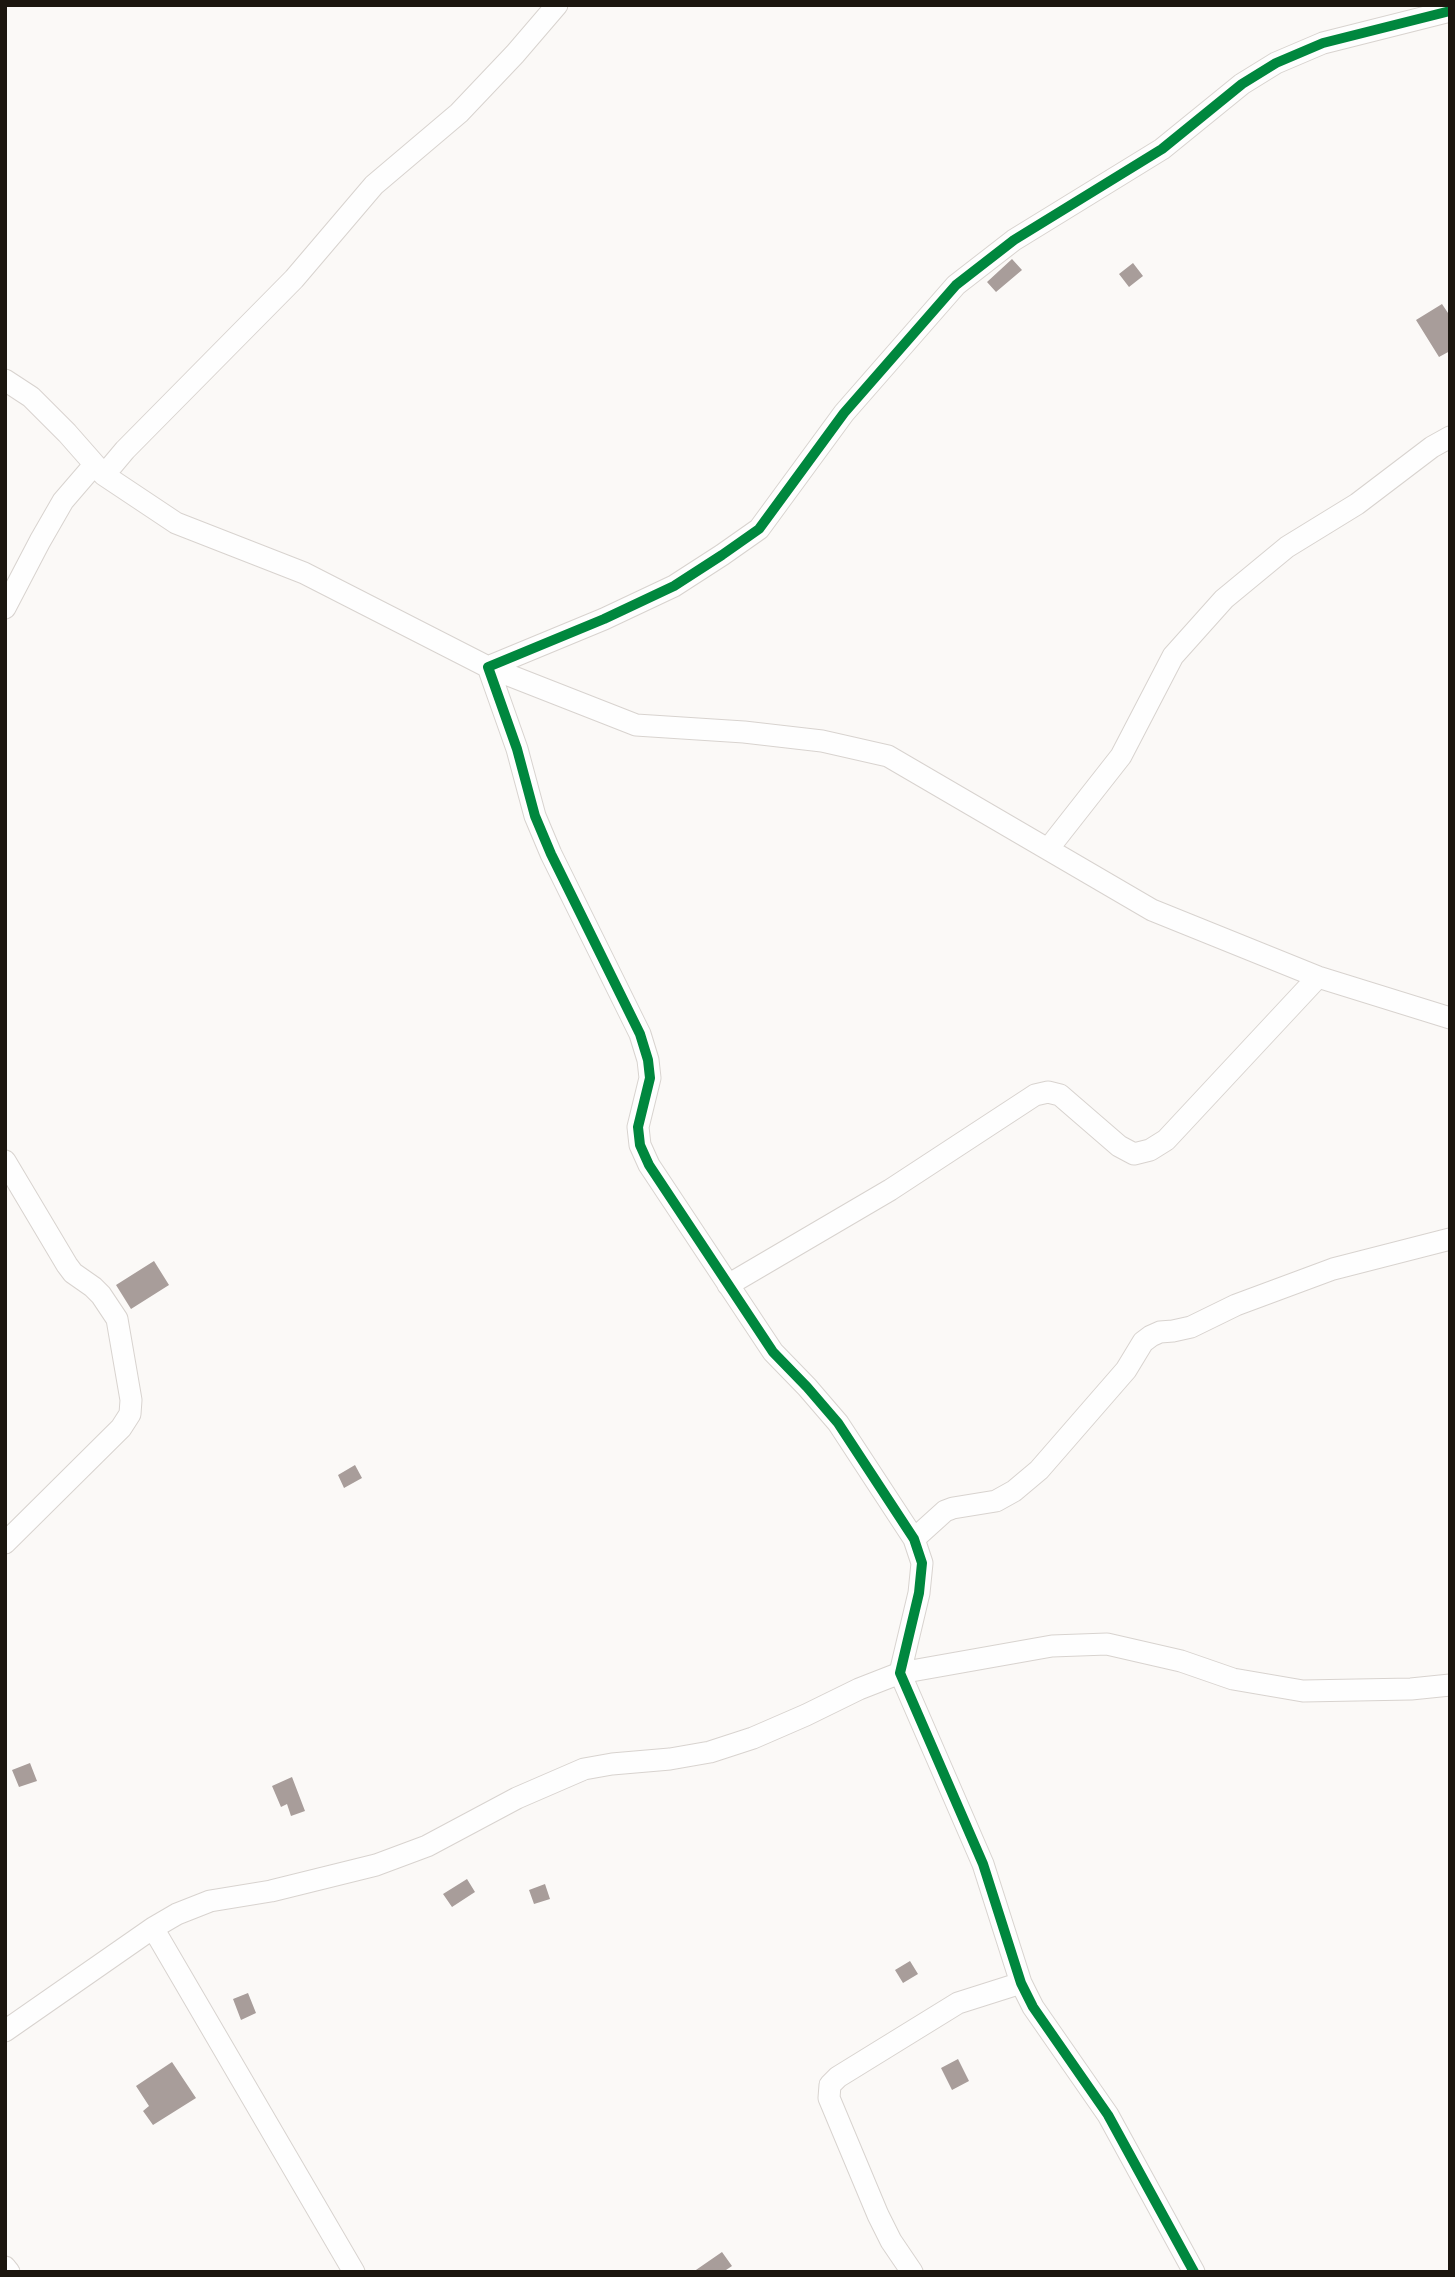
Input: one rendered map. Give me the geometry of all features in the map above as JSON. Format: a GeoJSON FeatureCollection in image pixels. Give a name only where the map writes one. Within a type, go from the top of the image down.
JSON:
{"type":"FeatureCollection","features":[{"type":"Feature","properties":{"kind":"street"},"geometry":{"type":"LineString","coordinates":[[5,608],[63,501],[143,431],[294,279],[374,185],[459,113],[558,5]]}},
{"type":"Feature","properties":{"kind":"street"},"geometry":{"type":"LineString","coordinates":[[488,667],[604,619],[674,586],[760,528],[844,413],[956,285],[1014,240],[1162,149],[1242,84],[1276,63],[1323,43],[1450,11]]}},
{"type":"Feature","properties":{"kind":"street"},"geometry":{"type":"LineString","coordinates":[[5,380],[32,397],[99,470],[176,523],[304,573],[488,667],[636,725],[744,732],[822,741],[888,756],[1152,909],[1318,977],[1450,1018]]}},
{"type":"Feature","properties":{"kind":"street"},"geometry":{"type":"LineString","coordinates":[[1048,849],[1121,756],[1173,656],[1224,599],[1287,547],[1357,504],[1432,447],[1450,437]]}},
{"type":"Feature","properties":{"kind":"street"},"geometry":{"type":"LineString","coordinates":[[488,667],[517,749],[535,817],[640,1034],[650,1078],[638,1127],[640,1145],[649,1165],[772,1352],[838,1423],[914,1539],[922,1563],[919,1593],[900,1674],[983,1864],[1020,1983],[1033,2007],[1108,2115],[1194,2272]]}},
{"type":"Feature","properties":{"kind":"street"},"geometry":{"type":"LineString","coordinates":[[728,1285],[890,1190],[1035,1095],[1048,1092],[1060,1095],[1119,1146],[1134,1154],[1150,1150],[1166,1140],[1318,977]]}},
{"type":"Feature","properties":{"kind":"street"},"geometry":{"type":"LineString","coordinates":[[5,1161],[67,1265],[101,1295],[117,1319],[131,1400],[130,1414],[121,1428],[5,1543]]}},
{"type":"Feature","properties":{"kind":"street"},"geometry":{"type":"LineString","coordinates":[[914,1539],[945,1511],[953,1507],[996,1500],[1014,1491],[1039,1470],[1126,1370],[1143,1342],[1151,1336],[1191,1327],[1236,1305],[1333,1269],[1450,1239]]}},
{"type":"Feature","properties":{"kind":"street"},"geometry":{"type":"LineString","coordinates":[[6,2029],[177,1913],[210,1901],[271,1891],[376,1865],[427,1846],[517,1798],[584,1769],[710,1752],[753,1738],[806,1716],[859,1689],[900,1674],[1052,1646],[1107,1644],[1181,1661],[1233,1679],[1303,1691],[1411,1689],[1450,1685]]}},
{"type":"Feature","properties":{"kind":"street"},"geometry":{"type":"LineString","coordinates":[[153,1928],[355,2272]]}},
{"type":"Feature","properties":{"kind":"street"},"geometry":{"type":"LineString","coordinates":[[912,2272],[891,2241],[878,2215],[829,2098],[830,2085],[838,2077],[957,2003],[1020,1983]]}},
{"type":"Feature","properties":{"kind":"street"},"geometry":{"type":"LineString","coordinates":[[5,2267],[9,2272]]}},
{"type":"Feature","properties":{"kind":"building"},"geometry":{"type":"Polygon","coordinates":[[[1012,259],[1022,270],[996,292],[987,282],[1012,259]]]}},
{"type":"Feature","properties":{"kind":"building"},"geometry":{"type":"Polygon","coordinates":[[[1133,263],[1143,276],[1129,287],[1119,274],[1133,263]]]}},
{"type":"Feature","properties":{"kind":"building"},"geometry":{"type":"Polygon","coordinates":[[[1442,304],[1450,316],[1450,351],[1439,357],[1416,320],[1442,304]]]}},
{"type":"Feature","properties":{"kind":"building"},"geometry":{"type":"Polygon","coordinates":[[[154,1261],[169,1285],[131,1309],[116,1285],[154,1261]]]}},
{"type":"Feature","properties":{"kind":"building"},"geometry":{"type":"Polygon","coordinates":[[[355,1465],[362,1478],[344,1488],[338,1475],[355,1465]]]}},
{"type":"Feature","properties":{"kind":"building"},"geometry":{"type":"Polygon","coordinates":[[[30,1763],[37,1781],[19,1787],[12,1770],[30,1763]]]}},
{"type":"Feature","properties":{"kind":"building"},"geometry":{"type":"Polygon","coordinates":[[[292,1777],[305,1811],[291,1816],[287,1804],[281,1807],[272,1786],[292,1777]]]}},
{"type":"Feature","properties":{"kind":"building"},"geometry":{"type":"Polygon","coordinates":[[[467,1879],[475,1892],[452,1907],[443,1894],[467,1879]]]}},
{"type":"Feature","properties":{"kind":"building"},"geometry":{"type":"Polygon","coordinates":[[[545,1884],[550,1899],[534,1904],[529,1890],[545,1884]]]}},
{"type":"Feature","properties":{"kind":"building"},"geometry":{"type":"Polygon","coordinates":[[[910,1961],[918,1974],[903,1983],[895,1970],[910,1961]]]}},
{"type":"Feature","properties":{"kind":"building"},"geometry":{"type":"Polygon","coordinates":[[[248,1993],[256,2013],[241,2020],[233,1999],[248,1993]]]}},
{"type":"Feature","properties":{"kind":"building"},"geometry":{"type":"Polygon","coordinates":[[[958,2059],[969,2081],[952,2090],[941,2068],[958,2059]]]}},
{"type":"Feature","properties":{"kind":"building"},"geometry":{"type":"Polygon","coordinates":[[[172,2062],[196,2098],[153,2125],[143,2111],[149,2106],[136,2086],[172,2062]]]}},
{"type":"Feature","properties":{"kind":"building"},"geometry":{"type":"Polygon","coordinates":[[[722,2252],[732,2266],[723,2272],[693,2272],[722,2252]]]}},
{"type":"Feature","properties":{"kind":"cycle path"},"geometry":{"type":"LineString","coordinates":[[1194,2272],[1108,2115],[1033,2007],[1021,1983],[983,1864],[900,1673],[919,1593],[922,1563],[914,1539],[838,1423],[773,1352],[649,1165],[640,1145],[638,1127],[650,1078],[640,1034],[535,816],[517,749],[488,667],[604,619],[674,586],[759,529],[844,413],[956,285],[1014,240],[1162,149],[1242,84],[1276,63],[1323,43],[1450,11]]}}]}
